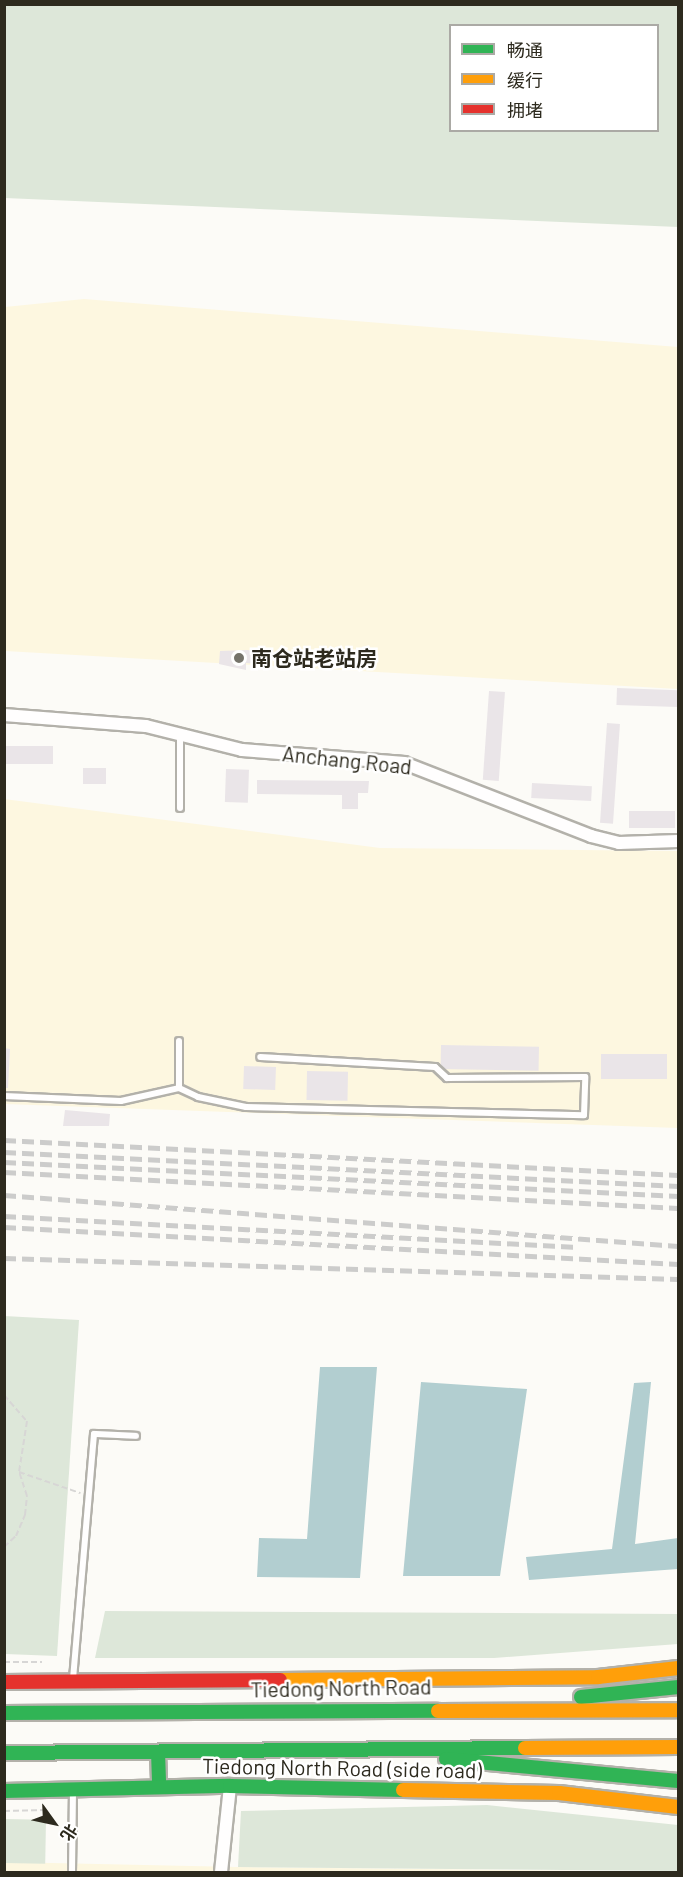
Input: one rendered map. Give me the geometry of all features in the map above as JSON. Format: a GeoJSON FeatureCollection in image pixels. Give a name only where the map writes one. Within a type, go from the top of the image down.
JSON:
{"type":"FeatureCollection","features":[{"type":"Feature","properties":{"kind":"main road"},"geometry":{"type":"LineString","coordinates":[[4,1682],[598,1677],[678,1668]]}},
{"type":"Feature","properties":{"kind":"main road"},"geometry":{"type":"LineString","coordinates":[[489,1708],[678,1687]]}},
{"type":"Feature","properties":{"kind":"main road","name":"Tiedong North Road"},"geometry":{"type":"LineString","coordinates":[[4,1713],[489,1708],[678,1710]]}},
{"type":"Feature","properties":{"kind":"main road"},"geometry":{"type":"LineString","coordinates":[[4,1753],[678,1747]]}},
{"type":"Feature","properties":{"kind":"main road"},"geometry":{"type":"LineString","coordinates":[[405,1750],[475,1765],[678,1781]]}},
{"type":"Feature","properties":{"kind":"main road"},"geometry":{"type":"LineString","coordinates":[[158,1752],[159,1786]]}},
{"type":"Feature","properties":{"kind":"main road","name":"Tiedong North Road (side road)"},"geometry":{"type":"LineString","coordinates":[[4,1791],[230,1786],[559,1794],[678,1807]]}},
{"type":"Feature","properties":{"kind":"street","name":"Anchang Road"},"geometry":{"type":"LineString","coordinates":[[4,715],[146,726],[242,750],[404,763],[591,836],[619,843],[678,840]]}},
{"type":"Feature","properties":{"kind":"street"},"geometry":{"type":"LineString","coordinates":[[221,1872],[230,1786]]}},
{"type":"Feature","properties":{"kind":"lane"},"geometry":{"type":"LineString","coordinates":[[180,735],[180,808]]}},
{"type":"Feature","properties":{"kind":"lane"},"geometry":{"type":"LineString","coordinates":[[179,1041],[179,1088]]}},
{"type":"Feature","properties":{"kind":"lane"},"geometry":{"type":"LineString","coordinates":[[4,1096],[121,1101],[179,1088],[198,1097],[246,1107],[584,1115],[585,1077],[447,1078],[435,1067],[260,1057]]}},
{"type":"Feature","properties":{"kind":"lane"},"geometry":{"type":"LineString","coordinates":[[73,1681],[94,1434],[136,1436]]}},
{"type":"Feature","properties":{"kind":"lane"},"geometry":{"type":"LineString","coordinates":[[72,1872],[73,1789]]}},
{"type":"Feature","properties":{"kind":"path"},"geometry":{"type":"LineString","coordinates":[[4,1395],[27,1422],[19,1472],[27,1496],[25,1515],[16,1536],[4,1547]]}},
{"type":"Feature","properties":{"kind":"path"},"geometry":{"type":"LineString","coordinates":[[19,1472],[89,1496]]}},
{"type":"Feature","properties":{"kind":"path"},"geometry":{"type":"LineString","coordinates":[[4,1662],[42,1662]]}},
{"type":"Feature","properties":{"kind":"path"},"geometry":{"type":"LineString","coordinates":[[4,1811],[45,1810]]}},
{"type":"Feature","properties":{"kind":"shaded area"},"geometry":{"type":"Polygon","coordinates":[[[84,299],[678,347],[678,689],[5,651],[5,307],[84,299]]]}},
{"type":"Feature","properties":{"kind":"shaded area"},"geometry":{"type":"Polygon","coordinates":[[[4,799],[380,848],[678,851],[678,1128],[5,1104],[4,799]]]}},
{"type":"Feature","properties":{"kind":"shaded area"},"geometry":{"type":"Polygon","coordinates":[[[5,1862],[238,1867],[678,1872],[5,1872],[5,1862]]]}},
{"type":"Feature","properties":{"kind":"green space"},"geometry":{"type":"Polygon","coordinates":[[[5,4],[678,5],[678,227],[5,198],[5,4]]]}},
{"type":"Feature","properties":{"kind":"green space"},"geometry":{"type":"Polygon","coordinates":[[[4,1316],[79,1320],[57,1656],[5,1654],[4,1316]]]}},
{"type":"Feature","properties":{"kind":"green space"},"geometry":{"type":"Polygon","coordinates":[[[105,1611],[678,1614],[678,1644],[494,1658],[95,1658],[105,1611]]]}},
{"type":"Feature","properties":{"kind":"green space"},"geometry":{"type":"Polygon","coordinates":[[[487,1805],[678,1825],[678,1871],[238,1867],[241,1811],[487,1805]]]}},
{"type":"Feature","properties":{"kind":"green space"},"geometry":{"type":"Polygon","coordinates":[[[5,1819],[46,1820],[45,1864],[4,1863],[5,1819]]]}},
{"type":"Feature","properties":{"kind":"water"},"geometry":{"type":"Polygon","coordinates":[[[320,1367],[377,1367],[360,1578],[257,1577],[259,1538],[307,1539],[320,1367]]]}},
{"type":"Feature","properties":{"kind":"water"},"geometry":{"type":"Polygon","coordinates":[[[421,1382],[527,1389],[500,1576],[403,1576],[421,1382]]]}},
{"type":"Feature","properties":{"kind":"water"},"geometry":{"type":"Polygon","coordinates":[[[651,1382],[635,1544],[678,1538],[678,1569],[529,1580],[526,1557],[612,1549],[634,1383],[651,1382]]]}},
{"type":"Feature","properties":{"kind":"building","name":"南仓站老站房"},"geometry":{"type":"Polygon","coordinates":[[[248,650],[259,653],[259,664],[246,663],[246,670],[219,664],[220,651],[248,650]]]}},
{"type":"Feature","properties":{"kind":"building"},"geometry":{"type":"Polygon","coordinates":[[[617,688],[678,690],[677,707],[616,705],[617,688]]]}},
{"type":"Feature","properties":{"kind":"building"},"geometry":{"type":"Polygon","coordinates":[[[489,691],[505,692],[499,781],[483,780],[489,691]]]}},
{"type":"Feature","properties":{"kind":"building"},"geometry":{"type":"Polygon","coordinates":[[[607,723],[620,724],[613,824],[600,823],[607,723]]]}},
{"type":"Feature","properties":{"kind":"building"},"geometry":{"type":"Polygon","coordinates":[[[4,746],[53,746],[53,764],[4,764],[4,746]]]}},
{"type":"Feature","properties":{"kind":"building"},"geometry":{"type":"Polygon","coordinates":[[[83,768],[106,768],[106,784],[83,784],[83,768]]]}},
{"type":"Feature","properties":{"kind":"building"},"geometry":{"type":"Polygon","coordinates":[[[226,769],[249,770],[248,803],[225,802],[226,769]]]}},
{"type":"Feature","properties":{"kind":"building"},"geometry":{"type":"Polygon","coordinates":[[[257,780],[369,781],[368,793],[358,793],[358,809],[342,809],[342,795],[257,794],[257,780]]]}},
{"type":"Feature","properties":{"kind":"building"},"geometry":{"type":"Polygon","coordinates":[[[532,783],[592,786],[591,801],[531,798],[532,783]]]}},
{"type":"Feature","properties":{"kind":"building"},"geometry":{"type":"Polygon","coordinates":[[[629,811],[675,811],[675,828],[629,828],[629,811]]]}},
{"type":"Feature","properties":{"kind":"building"},"geometry":{"type":"Polygon","coordinates":[[[441,1045],[539,1047],[539,1071],[441,1069],[441,1045]]]}},
{"type":"Feature","properties":{"kind":"building"},"geometry":{"type":"Polygon","coordinates":[[[4,1048],[10,1049],[8,1088],[4,1088],[4,1048]]]}},
{"type":"Feature","properties":{"kind":"building"},"geometry":{"type":"Polygon","coordinates":[[[601,1054],[667,1054],[667,1079],[601,1079],[601,1054]]]}},
{"type":"Feature","properties":{"kind":"building"},"geometry":{"type":"Polygon","coordinates":[[[244,1066],[276,1067],[275,1090],[243,1089],[244,1066]]]}},
{"type":"Feature","properties":{"kind":"building"},"geometry":{"type":"Polygon","coordinates":[[[307,1071],[348,1072],[347,1101],[306,1100],[307,1071]]]}},
{"type":"Feature","properties":{"kind":"building"},"geometry":{"type":"Polygon","coordinates":[[[65,1110],[110,1114],[109,1126],[63,1126],[65,1110]]]}},
{"type":"Feature","properties":{"kind":"railway"},"geometry":{"type":"LineString","coordinates":[[4,1140],[678,1175]]}},
{"type":"Feature","properties":{"kind":"railway"},"geometry":{"type":"LineString","coordinates":[[4,1152],[678,1186]]}},
{"type":"Feature","properties":{"kind":"railway"},"geometry":{"type":"LineString","coordinates":[[4,1162],[678,1196]]}},
{"type":"Feature","properties":{"kind":"railway"},"geometry":{"type":"LineString","coordinates":[[4,1172],[678,1208]]}},
{"type":"Feature","properties":{"kind":"railway"},"geometry":{"type":"LineString","coordinates":[[4,1195],[678,1246]]}},
{"type":"Feature","properties":{"kind":"railway"},"geometry":{"type":"LineString","coordinates":[[4,1216],[577,1247]]}},
{"type":"Feature","properties":{"kind":"railway"},"geometry":{"type":"LineString","coordinates":[[4,1227],[678,1264]]}},
{"type":"Feature","properties":{"kind":"railway"},"geometry":{"type":"LineString","coordinates":[[4,1258],[678,1279]]}},
{"type":"Feature","properties":{"kind":"traffic: fast"},"geometry":{"type":"LineString","coordinates":[[581,1697],[678,1687]]}},
{"type":"Feature","properties":{"kind":"traffic: fast"},"geometry":{"type":"LineString","coordinates":[[4,1713],[438,1711]]}},
{"type":"Feature","properties":{"kind":"traffic: fast"},"geometry":{"type":"LineString","coordinates":[[4,1753],[525,1748]]}},
{"type":"Feature","properties":{"kind":"traffic: fast"},"geometry":{"type":"LineString","coordinates":[[158,1752],[159,1786]]}},
{"type":"Feature","properties":{"kind":"traffic: fast"},"geometry":{"type":"LineString","coordinates":[[446,1759],[678,1781]]}},
{"type":"Feature","properties":{"kind":"traffic: fast"},"geometry":{"type":"LineString","coordinates":[[4,1791],[230,1786],[403,1790]]}},
{"type":"Feature","properties":{"kind":"traffic: slow"},"geometry":{"type":"LineString","coordinates":[[280,1680],[598,1677],[678,1668]]}},
{"type":"Feature","properties":{"kind":"traffic: slow"},"geometry":{"type":"LineString","coordinates":[[438,1711],[678,1710]]}},
{"type":"Feature","properties":{"kind":"traffic: slow"},"geometry":{"type":"LineString","coordinates":[[525,1748],[678,1747]]}},
{"type":"Feature","properties":{"kind":"traffic: slow"},"geometry":{"type":"LineString","coordinates":[[403,1790],[559,1793],[678,1807]]}},
{"type":"Feature","properties":{"kind":"traffic: jam"},"geometry":{"type":"LineString","coordinates":[[4,1682],[280,1680]]}},
{"type":"Feature","properties":{"kind":"place","name":"南仓站老站房"},"geometry":{"type":"Point","coordinates":[239,658]}}]}
